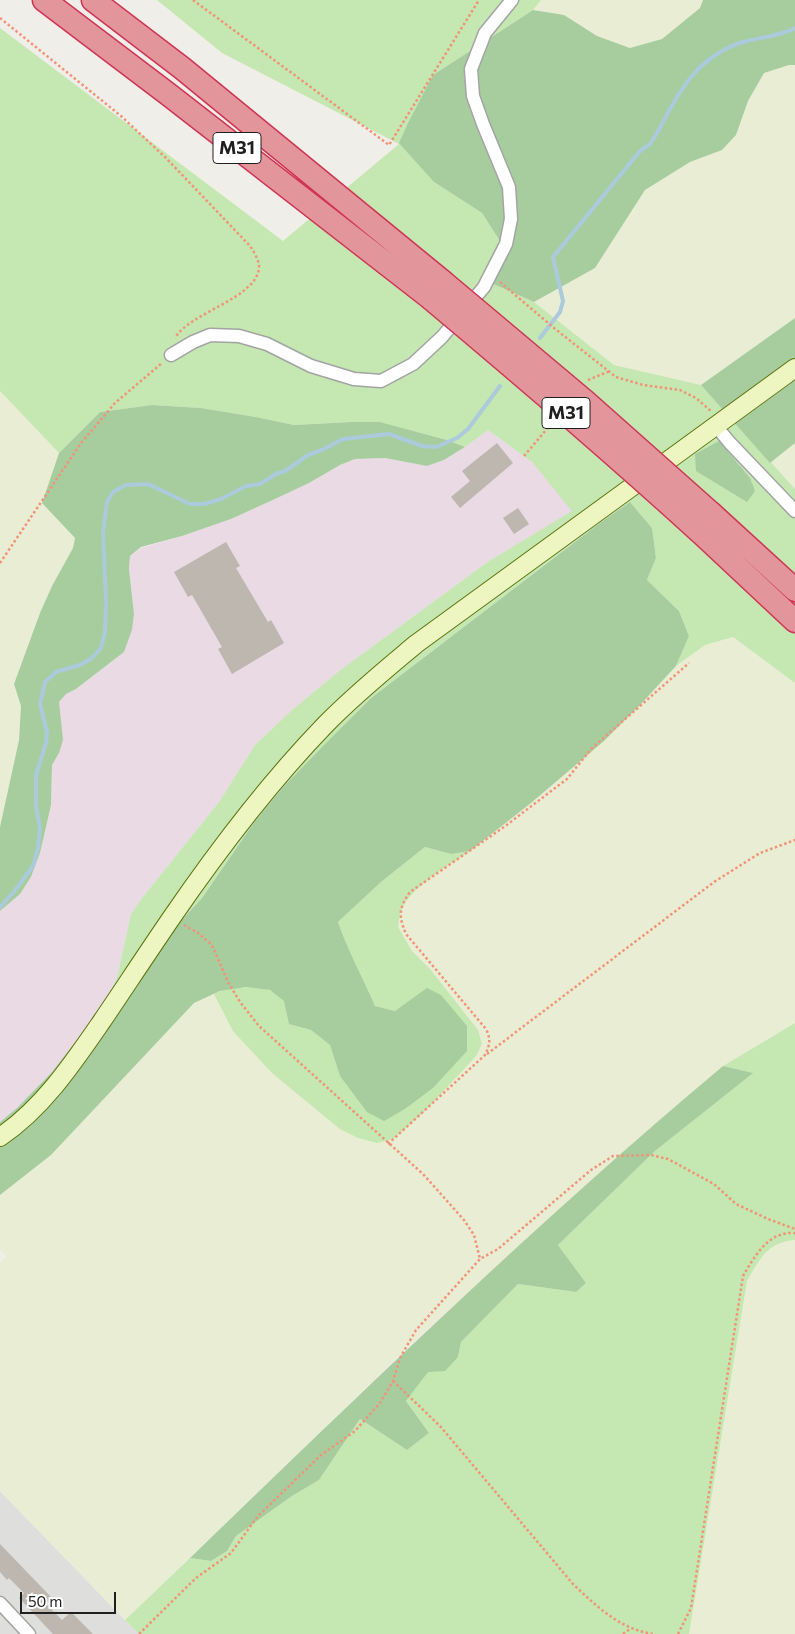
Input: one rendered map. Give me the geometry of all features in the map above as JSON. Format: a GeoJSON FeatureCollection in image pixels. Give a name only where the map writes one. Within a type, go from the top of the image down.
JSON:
{"type":"FeatureCollection","features":[{"type":"Feature","properties":{"kind":"highway","name":"M31"},"geometry":{"type":"LineString","coordinates":[[44,0],[183,106],[435,289]]}},
{"type":"Feature","properties":{"kind":"highway","name":"M31"},"geometry":{"type":"LineString","coordinates":[[93,0],[182,68],[435,289],[541,391],[706,523],[795,590]]}},
{"type":"Feature","properties":{"kind":"highway","name":"M31"},"geometry":{"type":"LineString","coordinates":[[706,523],[795,621]]}},
{"type":"Feature","properties":{"kind":"main road"},"geometry":{"type":"LineString","coordinates":[[0,1138],[30,1113],[76,1058],[222,846],[257,802],[327,724],[384,670],[468,605],[795,368]]}},
{"type":"Feature","properties":{"kind":"street"},"geometry":{"type":"LineString","coordinates":[[171,355],[192,342],[210,335],[239,336],[267,344],[311,366],[354,380],[381,381],[412,364],[442,336],[484,287],[506,244],[511,219],[509,187],[473,96],[471,69],[485,33],[512,0]]}},
{"type":"Feature","properties":{"kind":"street"},"geometry":{"type":"LineString","coordinates":[[719,423],[730,443],[795,511]]}},
{"type":"Feature","properties":{"kind":"street"},"geometry":{"type":"LineString","coordinates":[[0,1603],[30,1634]]}},
{"type":"Feature","properties":{"kind":"path"},"geometry":{"type":"LineString","coordinates":[[193,0],[389,145],[479,0]]}},
{"type":"Feature","properties":{"kind":"path"},"geometry":{"type":"LineString","coordinates":[[0,18],[121,116],[166,158],[250,246],[257,258],[259,268],[254,280],[240,294],[190,322],[179,332],[172,344],[171,355],[115,403],[81,443],[0,563]]}},
{"type":"Feature","properties":{"kind":"path"},"geometry":{"type":"LineString","coordinates":[[492,274],[554,328],[616,377],[643,385],[680,390],[696,398],[709,408],[719,423]]}},
{"type":"Feature","properties":{"kind":"path"},"geometry":{"type":"LineString","coordinates":[[485,1055],[490,1038],[486,1029],[406,934],[400,920],[401,904],[410,892],[504,827],[567,779],[591,749],[689,662]]}},
{"type":"Feature","properties":{"kind":"path"},"geometry":{"type":"LineString","coordinates":[[388,1144],[485,1055],[714,882],[760,853],[795,840]]}},
{"type":"Feature","properties":{"kind":"path"},"geometry":{"type":"LineString","coordinates":[[171,918],[198,933],[212,945],[228,982],[240,1002],[259,1026],[423,1174],[464,1220],[474,1235],[480,1258]]}},
{"type":"Feature","properties":{"kind":"path"},"geometry":{"type":"LineString","coordinates":[[139,1634],[174,1597],[196,1578],[231,1553],[258,1516],[321,1455],[355,1431],[380,1403],[393,1381],[400,1358],[416,1330],[480,1258],[498,1249],[591,1170],[613,1156],[651,1155],[674,1162],[714,1184],[736,1204],[795,1231]]}},
{"type":"Feature","properties":{"kind":"path"},"geometry":{"type":"LineString","coordinates":[[678,1634],[691,1608],[743,1276],[762,1247],[773,1238],[795,1231]]}},
{"type":"Feature","properties":{"kind":"path"},"geometry":{"type":"LineString","coordinates":[[393,1381],[440,1426],[573,1584],[598,1608],[630,1629],[654,1634]]}},
{"type":"Feature","properties":{"kind":"path"},"geometry":{"type":"LineString","coordinates":[[623,1634],[630,1629]]}},
{"type":"Feature","properties":{"kind":"shaded area"},"geometry":{"type":"Polygon","coordinates":[[[488,430],[532,462],[573,511],[489,561],[339,671],[292,710],[255,745],[219,802],[131,914],[117,978],[106,1002],[52,1072],[17,1108],[0,1122],[0,911],[20,894],[31,877],[40,853],[51,805],[52,765],[59,753],[59,702],[66,694],[76,689],[124,652],[132,630],[134,614],[129,569],[130,556],[141,548],[231,519],[309,483],[340,465],[355,459],[385,458],[427,466],[444,460],[458,452],[488,430]]]}},
{"type":"Feature","properties":{"kind":"shaded area"},"geometry":{"type":"Polygon","coordinates":[[[0,1491],[125,1620],[139,1634],[0,1634],[0,1491]]]}},
{"type":"Feature","properties":{"kind":"green space"},"geometry":{"type":"Polygon","coordinates":[[[157,0],[541,0],[533,10],[433,75],[434,182],[482,213],[505,249],[491,283],[534,302],[614,365],[701,385],[795,489],[795,683],[733,637],[705,645],[676,666],[689,636],[679,611],[647,580],[656,558],[652,528],[630,502],[601,522],[371,698],[284,786],[255,821],[202,898],[106,1002],[117,978],[131,914],[219,802],[255,745],[292,710],[339,671],[489,561],[572,511],[532,462],[488,430],[465,447],[447,440],[380,422],[294,425],[201,408],[152,405],[100,412],[59,453],[0,391],[0,28],[283,241],[399,144],[222,53],[157,0]]]}},
{"type":"Feature","properties":{"kind":"green space"},"geometry":{"type":"Polygon","coordinates":[[[541,0],[703,0],[700,8],[662,39],[630,48],[597,36],[563,15],[533,10],[541,0]]]}},
{"type":"Feature","properties":{"kind":"green space"},"geometry":{"type":"Polygon","coordinates":[[[703,0],[795,0],[795,65],[764,73],[748,101],[736,135],[722,150],[690,162],[645,190],[595,268],[534,302],[491,283],[505,249],[482,213],[434,182],[399,143],[433,75],[533,10],[564,15],[597,36],[630,48],[662,39],[700,8],[703,0]]]}},
{"type":"Feature","properties":{"kind":"green space"},"geometry":{"type":"Polygon","coordinates":[[[795,65],[795,318],[701,385],[614,365],[534,302],[595,268],[645,190],[690,162],[722,150],[736,135],[748,101],[764,73],[795,65]]]}},
{"type":"Feature","properties":{"kind":"green space"},"geometry":{"type":"Polygon","coordinates":[[[795,318],[795,443],[770,463],[701,385],[795,318]]]}},
{"type":"Feature","properties":{"kind":"green space"},"geometry":{"type":"Polygon","coordinates":[[[0,391],[59,453],[42,503],[75,538],[73,548],[52,586],[40,613],[14,684],[21,706],[19,740],[0,827],[0,391]]]}},
{"type":"Feature","properties":{"kind":"green space"},"geometry":{"type":"Polygon","coordinates":[[[152,405],[201,408],[294,425],[380,422],[447,440],[465,447],[444,460],[427,466],[385,458],[355,459],[340,465],[309,483],[231,519],[182,536],[141,547],[130,556],[129,569],[134,614],[132,630],[124,652],[76,689],[66,694],[59,702],[63,740],[59,753],[52,765],[51,805],[40,853],[31,877],[20,894],[0,911],[0,827],[19,740],[21,706],[14,684],[40,613],[52,586],[73,548],[75,538],[42,503],[59,453],[100,412],[152,405]]]}},
{"type":"Feature","properties":{"kind":"green space"},"geometry":{"type":"Polygon","coordinates":[[[719,441],[750,478],[755,491],[747,502],[696,471],[695,454],[719,441]]]}},
{"type":"Feature","properties":{"kind":"green space"},"geometry":{"type":"Polygon","coordinates":[[[795,443],[795,489],[770,463],[795,443]]]}},
{"type":"Feature","properties":{"kind":"green space"},"geometry":{"type":"Polygon","coordinates":[[[630,502],[652,528],[656,558],[647,580],[679,611],[689,636],[676,666],[604,741],[531,803],[470,851],[451,854],[425,847],[381,882],[338,922],[375,1006],[395,1011],[427,988],[441,995],[467,1026],[467,1051],[433,1088],[405,1109],[384,1121],[367,1112],[340,1076],[330,1045],[311,1030],[289,1024],[284,1001],[270,990],[246,987],[220,991],[194,1003],[51,1155],[0,1195],[0,1122],[17,1108],[52,1072],[106,1002],[202,898],[255,821],[284,786],[371,698],[601,522],[630,502]]]}},
{"type":"Feature","properties":{"kind":"green space"},"geometry":{"type":"Polygon","coordinates":[[[733,637],[795,683],[795,1023],[723,1066],[589,1183],[408,1347],[125,1620],[0,1491],[0,1263],[6,1256],[0,1250],[0,1195],[51,1155],[194,1003],[220,991],[346,945],[451,854],[470,851],[531,803],[604,741],[676,666],[705,645],[733,637]]]}},
{"type":"Feature","properties":{"kind":"green space"},"geometry":{"type":"Polygon","coordinates":[[[425,847],[451,854],[470,851],[431,877],[413,893],[401,911],[398,927],[412,951],[430,969],[478,1030],[482,1044],[476,1056],[424,1112],[393,1139],[377,1143],[358,1138],[340,1129],[272,1073],[233,1031],[214,994],[230,989],[251,987],[261,988],[278,995],[285,1003],[290,1024],[311,1030],[330,1045],[340,1076],[384,1120],[405,1109],[433,1088],[395,1011],[375,1006],[338,922],[381,882],[425,847]]]}},
{"type":"Feature","properties":{"kind":"green space"},"geometry":{"type":"Polygon","coordinates":[[[795,1023],[795,1240],[778,1244],[765,1253],[747,1281],[689,1634],[139,1634],[125,1620],[190,1558],[211,1561],[227,1551],[236,1536],[292,1496],[319,1480],[360,1419],[407,1450],[429,1433],[406,1401],[428,1371],[458,1357],[461,1342],[518,1284],[575,1292],[586,1283],[558,1245],[655,1151],[752,1073],[723,1066],[795,1023]]]}},
{"type":"Feature","properties":{"kind":"green space"},"geometry":{"type":"Polygon","coordinates":[[[723,1066],[753,1073],[655,1151],[558,1245],[586,1283],[576,1292],[518,1284],[461,1342],[458,1357],[445,1371],[428,1372],[406,1401],[429,1433],[407,1450],[360,1419],[319,1480],[292,1496],[236,1536],[227,1551],[211,1561],[190,1558],[386,1369],[519,1245],[723,1066]]]}},
{"type":"Feature","properties":{"kind":"green space"},"geometry":{"type":"Polygon","coordinates":[[[795,1240],[795,1634],[689,1634],[747,1281],[757,1263],[769,1248],[782,1241],[795,1240]]]}},
{"type":"Feature","properties":{"kind":"building"},"geometry":{"type":"Polygon","coordinates":[[[497,443],[513,463],[460,508],[451,497],[470,481],[462,471],[497,443]]]}},
{"type":"Feature","properties":{"kind":"building"},"geometry":{"type":"Polygon","coordinates":[[[518,508],[529,524],[514,534],[503,518],[518,508]]]}},
{"type":"Feature","properties":{"kind":"building"},"geometry":{"type":"Polygon","coordinates":[[[226,542],[240,566],[236,568],[268,622],[271,620],[284,643],[232,674],[218,649],[222,647],[192,595],[188,597],[174,572],[226,542]]]}},
{"type":"Feature","properties":{"kind":"building"},"geometry":{"type":"Polygon","coordinates":[[[0,1544],[52,1598],[46,1604],[62,1620],[71,1612],[93,1634],[53,1634],[19,1598],[24,1593],[0,1572],[0,1544]]]}},
{"type":"Feature","properties":{"kind":"waterway"},"geometry":{"type":"LineString","coordinates":[[540,338],[560,312],[563,301],[553,257],[640,151],[650,144],[672,105],[690,79],[700,67],[726,49],[743,42],[776,35],[795,28]]}},
{"type":"Feature","properties":{"kind":"waterway"},"geometry":{"type":"LineString","coordinates":[[0,907],[33,866],[38,848],[40,828],[36,806],[36,775],[46,743],[47,732],[40,704],[45,682],[56,672],[80,665],[92,658],[101,648],[105,632],[106,600],[103,532],[107,502],[113,492],[126,485],[148,484],[190,504],[204,504],[221,499],[246,486],[260,484],[285,471],[308,455],[343,439],[389,434],[422,446],[436,447],[457,438],[468,429],[500,386]]}}]}
